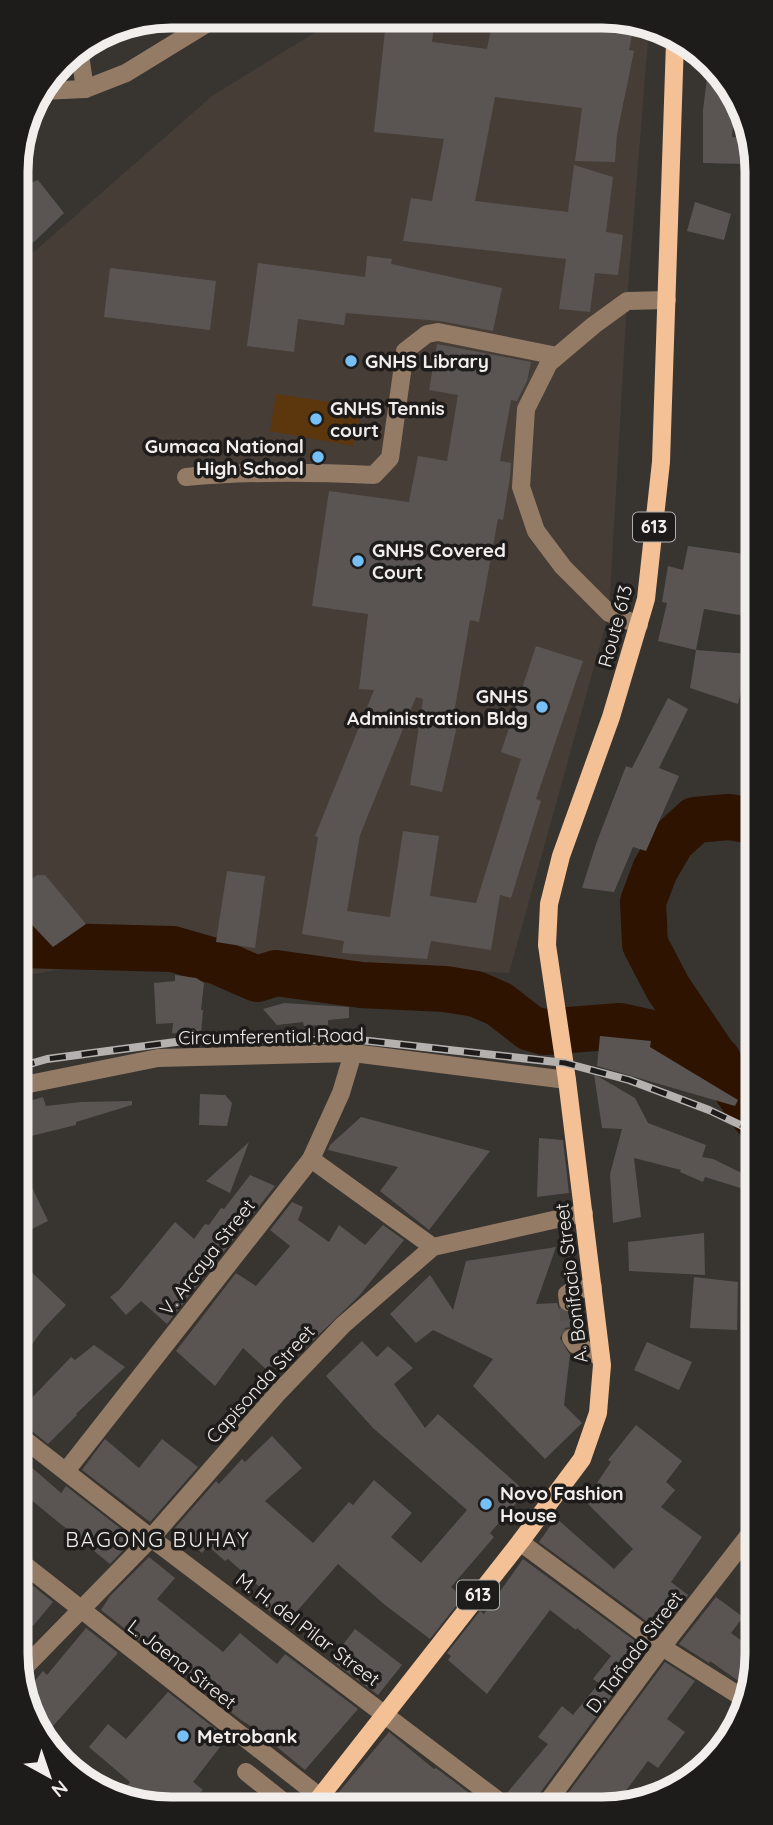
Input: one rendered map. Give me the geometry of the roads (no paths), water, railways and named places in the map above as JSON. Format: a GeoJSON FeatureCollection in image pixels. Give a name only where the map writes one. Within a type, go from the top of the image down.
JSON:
{"type":"FeatureCollection","features":[{"type":"Feature","properties":{"kind":"main road","name":"Route 613"},"geometry":{"type":"LineString","coordinates":[[560,1041],[547,945],[549,904],[561,856],[611,717],[646,598],[661,462],[675,48]]}},
{"type":"Feature","properties":{"kind":"main road","name":"A. Bonifacio Street"},"geometry":{"type":"LineString","coordinates":[[319,1797],[520,1542],[582,1458],[598,1413],[603,1365],[560,1041]]}},
{"type":"Feature","properties":{"kind":"street"},"geometry":{"type":"LineString","coordinates":[[54,90],[85,89],[126,74],[200,28]]}},
{"type":"Feature","properties":{"kind":"street"},"geometry":{"type":"LineString","coordinates":[[81,61],[85,89]]}},
{"type":"Feature","properties":{"kind":"street"},"geometry":{"type":"LineString","coordinates":[[639,625],[609,612],[563,567],[536,531],[521,487],[526,410],[549,363],[627,301],[667,300]]}},
{"type":"Feature","properties":{"kind":"street"},"geometry":{"type":"LineString","coordinates":[[186,477],[237,472],[374,475],[390,458],[405,351],[427,334],[438,332],[557,356]]}},
{"type":"Feature","properties":{"kind":"street","name":"Circumferential Road"},"geometry":{"type":"LineString","coordinates":[[28,1084],[158,1058],[353,1053],[567,1080]]}},
{"type":"Feature","properties":{"kind":"street","name":"V. Arcaya Street"},"geometry":{"type":"LineString","coordinates":[[66,1471],[311,1159],[341,1093],[353,1053]]}},
{"type":"Feature","properties":{"kind":"street"},"geometry":{"type":"LineString","coordinates":[[311,1159],[433,1247]]}},
{"type":"Feature","properties":{"kind":"street","name":"Capisonda Street"},"geometry":{"type":"LineString","coordinates":[[29,1663],[151,1538],[276,1395],[333,1335],[433,1247],[584,1213]]}},
{"type":"Feature","properties":{"kind":"street"},"geometry":{"type":"LineString","coordinates":[[568,1302],[567,1294],[570,1292],[593,1287]]}},
{"type":"Feature","properties":{"kind":"street"},"geometry":{"type":"LineString","coordinates":[[571,1338],[576,1345],[601,1357]]}},
{"type":"Feature","properties":{"kind":"street","name":"M. H. del Pilar Street"},"geometry":{"type":"LineString","coordinates":[[28,1442],[493,1797]]}},
{"type":"Feature","properties":{"kind":"street"},"geometry":{"type":"LineString","coordinates":[[520,1542],[662,1647],[739,1695]]}},
{"type":"Feature","properties":{"kind":"street","name":"D. Tañada Street"},"geometry":{"type":"LineString","coordinates":[[551,1797],[662,1647],[745,1542]]}},
{"type":"Feature","properties":{"kind":"street","name":"L. Jaena Street"},"geometry":{"type":"LineString","coordinates":[[28,1569],[311,1797]]}},
{"type":"Feature","properties":{"kind":"street"},"geometry":{"type":"LineString","coordinates":[[246,1772],[278,1797]]}},
{"type":"Feature","properties":{"kind":"waterway"},"geometry":{"type":"LineString","coordinates":[[745,820],[729,817],[695,820],[672,841],[655,870],[643,902],[645,944],[668,988],[745,1102]]}},
{"type":"Feature","properties":{"kind":"waterway"},"geometry":{"type":"LineString","coordinates":[[28,945],[173,949],[218,962],[257,979],[276,973],[361,985],[445,989],[476,994],[499,1004],[530,1028],[544,1032],[620,1026],[660,1035],[718,1060]]}},
{"type":"Feature","properties":{"kind":"tunnel"},"geometry":{"type":"LineString","coordinates":[[568,1302],[571,1338]]}},
{"type":"Feature","properties":{"kind":"railway"},"geometry":{"type":"LineString","coordinates":[[28,1064],[47,1059],[191,1040],[360,1040],[565,1063],[629,1080],[709,1110],[745,1127]]}},
{"type":"Feature","properties":{"kind":"place","name":"GNHS Library"},"geometry":{"type":"Point","coordinates":[351,361]}},
{"type":"Feature","properties":{"kind":"place","name":"GNHS Tennis court"},"geometry":{"type":"Point","coordinates":[316,419]}},
{"type":"Feature","properties":{"kind":"place","name":"Gumaca National High School"},"geometry":{"type":"Point","coordinates":[318,457]}},
{"type":"Feature","properties":{"kind":"place","name":"GNHS Covered Court"},"geometry":{"type":"Point","coordinates":[358,561]}},
{"type":"Feature","properties":{"kind":"place","name":"GNHS Administration Bldg"},"geometry":{"type":"Point","coordinates":[542,707]}},
{"type":"Feature","properties":{"kind":"place","name":"Novo Fashion House"},"geometry":{"type":"Point","coordinates":[486,1504]}},
{"type":"Feature","properties":{"kind":"place","name":"Metrobank"},"geometry":{"type":"Point","coordinates":[183,1736]}},
{"type":"Feature","properties":{"kind":"district","name":"BAGONG BUHAY"},"geometry":{"type":"Point","coordinates":[158,1540]}}]}
